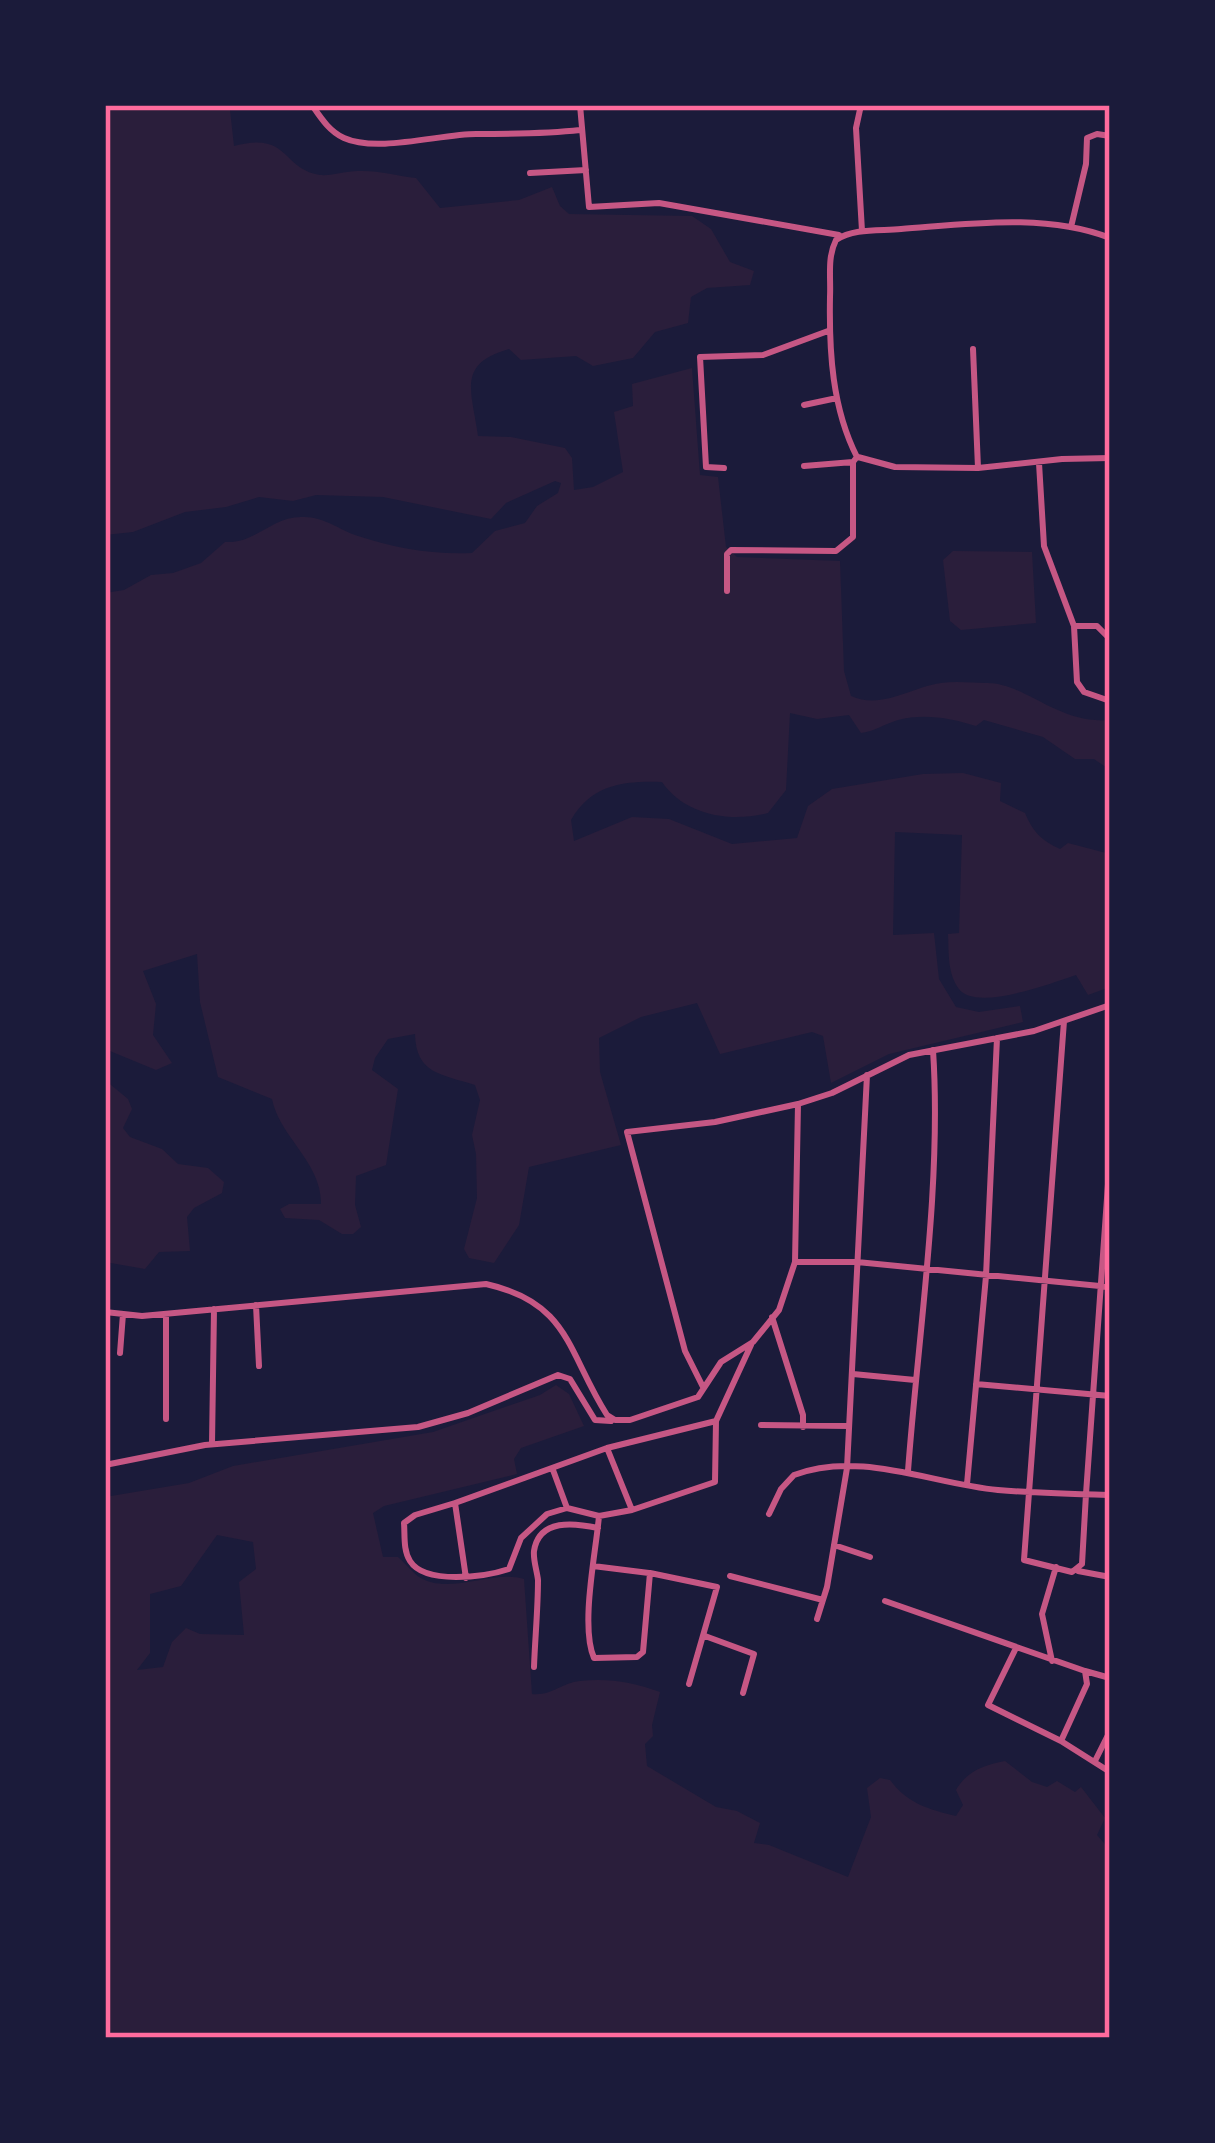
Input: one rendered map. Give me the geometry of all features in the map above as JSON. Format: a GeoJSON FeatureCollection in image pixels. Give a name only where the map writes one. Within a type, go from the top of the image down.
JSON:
{"type":"FeatureCollection","features":[{"type":"Feature","properties":{"kind":"street"},"geometry":{"type":"LineString","coordinates":[[312,105],[331,130],[354,141],[412,142],[473,134],[582,130]]}},
{"type":"Feature","properties":{"kind":"street"},"geometry":{"type":"LineString","coordinates":[[580,105],[590,208],[659,203],[841,235],[959,224],[1071,227],[1110,238]]}},
{"type":"Feature","properties":{"kind":"street"},"geometry":{"type":"LineString","coordinates":[[861,105],[856,144],[862,231]]}},
{"type":"Feature","properties":{"kind":"street"},"geometry":{"type":"LineString","coordinates":[[1071,227],[1086,164],[1087,138],[1110,136]]}},
{"type":"Feature","properties":{"kind":"street"},"geometry":{"type":"LineString","coordinates":[[530,173],[586,170]]}},
{"type":"Feature","properties":{"kind":"street"},"geometry":{"type":"LineString","coordinates":[[727,591],[731,550],[836,551],[847,545],[855,526],[855,460],[837,398],[829,327],[830,254],[841,235]]}},
{"type":"Feature","properties":{"kind":"street"},"geometry":{"type":"LineString","coordinates":[[724,468],[706,467],[700,357],[763,355],[829,327]]}},
{"type":"Feature","properties":{"kind":"street"},"geometry":{"type":"LineString","coordinates":[[973,349],[978,468]]}},
{"type":"Feature","properties":{"kind":"street"},"geometry":{"type":"LineString","coordinates":[[804,405],[837,398]]}},
{"type":"Feature","properties":{"kind":"street"},"geometry":{"type":"LineString","coordinates":[[804,466],[855,460],[895,467],[978,468],[1110,458]]}},
{"type":"Feature","properties":{"kind":"street"},"geometry":{"type":"LineString","coordinates":[[1039,463],[1044,546],[1074,626],[1077,682],[1084,692],[1110,701]]}},
{"type":"Feature","properties":{"kind":"street"},"geometry":{"type":"LineString","coordinates":[[1074,626],[1097,626],[1110,639]]}},
{"type":"Feature","properties":{"kind":"street"},"geometry":{"type":"LineString","coordinates":[[704,1389],[685,1351],[627,1132],[715,1122],[797,1103],[832,1093],[887,1063],[1034,1031],[1110,1005]]}},
{"type":"Feature","properties":{"kind":"street"},"geometry":{"type":"LineString","coordinates":[[1064,1021],[1024,1560],[1110,1577]]}},
{"type":"Feature","properties":{"kind":"street"},"geometry":{"type":"LineString","coordinates":[[967,1484],[986,1276],[997,1037]]}},
{"type":"Feature","properties":{"kind":"street"},"geometry":{"type":"LineString","coordinates":[[908,1471],[925,1270],[935,1082],[932,1050]]}},
{"type":"Feature","properties":{"kind":"street"},"geometry":{"type":"LineString","coordinates":[[817,1619],[847,1468],[867,1075]]}},
{"type":"Feature","properties":{"kind":"street"},"geometry":{"type":"LineString","coordinates":[[716,1421],[607,1448],[415,1515],[404,1523],[405,1549],[412,1565],[422,1572],[466,1578],[509,1569],[521,1538],[547,1514],[567,1508],[599,1516],[632,1510],[715,1482],[716,1421],[753,1342],[778,1310],[796,1262],[797,1103]]}},
{"type":"Feature","properties":{"kind":"street"},"geometry":{"type":"LineString","coordinates":[[1077,1571],[1087,1524],[1093,1394],[1106,1286],[1110,1156]]}},
{"type":"Feature","properties":{"kind":"street"},"geometry":{"type":"LineString","coordinates":[[796,1262],[856,1262],[1106,1286]]}},
{"type":"Feature","properties":{"kind":"street"},"geometry":{"type":"LineString","coordinates":[[105,1312],[166,1313],[486,1284],[543,1307],[559,1325],[601,1405],[615,1420]]}},
{"type":"Feature","properties":{"kind":"street"},"geometry":{"type":"LineString","coordinates":[[256,1305],[259,1366]]}},
{"type":"Feature","properties":{"kind":"street"},"geometry":{"type":"LineString","coordinates":[[212,1444],[214,1309]]}},
{"type":"Feature","properties":{"kind":"street"},"geometry":{"type":"LineString","coordinates":[[166,1313],[166,1419]]}},
{"type":"Feature","properties":{"kind":"street"},"geometry":{"type":"LineString","coordinates":[[120,1353],[123,1314]]}},
{"type":"Feature","properties":{"kind":"street"},"geometry":{"type":"LineString","coordinates":[[772,1317],[802,1427]]}},
{"type":"Feature","properties":{"kind":"street"},"geometry":{"type":"LineString","coordinates":[[105,1466],[212,1444],[418,1427],[468,1413],[558,1375],[570,1379],[595,1420],[631,1420],[690,1402],[721,1362],[753,1342]]}},
{"type":"Feature","properties":{"kind":"street"},"geometry":{"type":"LineString","coordinates":[[852,1374],[915,1380]]}},
{"type":"Feature","properties":{"kind":"street"},"geometry":{"type":"LineString","coordinates":[[976,1384],[1110,1396]]}},
{"type":"Feature","properties":{"kind":"street"},"geometry":{"type":"LineString","coordinates":[[761,1425],[849,1426]]}},
{"type":"Feature","properties":{"kind":"street"},"geometry":{"type":"LineString","coordinates":[[607,1448],[632,1510]]}},
{"type":"Feature","properties":{"kind":"street"},"geometry":{"type":"LineString","coordinates":[[769,1514],[794,1474],[847,1468],[908,1471],[994,1490],[1110,1495]]}},
{"type":"Feature","properties":{"kind":"street"},"geometry":{"type":"LineString","coordinates":[[553,1470],[567,1508]]}},
{"type":"Feature","properties":{"kind":"street"},"geometry":{"type":"LineString","coordinates":[[455,1503],[466,1578]]}},
{"type":"Feature","properties":{"kind":"street"},"geometry":{"type":"LineString","coordinates":[[599,1516],[590,1644],[594,1658],[637,1658],[643,1652],[650,1573]]}},
{"type":"Feature","properties":{"kind":"street"},"geometry":{"type":"LineString","coordinates":[[534,1667],[538,1576],[534,1550],[539,1539],[566,1522],[598,1528]]}},
{"type":"Feature","properties":{"kind":"street"},"geometry":{"type":"LineString","coordinates":[[834,1545],[870,1557]]}},
{"type":"Feature","properties":{"kind":"street"},"geometry":{"type":"LineString","coordinates":[[593,1566],[717,1587],[689,1684]]}},
{"type":"Feature","properties":{"kind":"street"},"geometry":{"type":"LineString","coordinates":[[1052,1661],[1042,1614],[1056,1567]]}},
{"type":"Feature","properties":{"kind":"street"},"geometry":{"type":"LineString","coordinates":[[730,1576],[823,1600]]}},
{"type":"Feature","properties":{"kind":"street"},"geometry":{"type":"LineString","coordinates":[[884,1601],[1110,1678]]}},
{"type":"Feature","properties":{"kind":"street"},"geometry":{"type":"LineString","coordinates":[[705,1636],[754,1654],[743,1693]]}},
{"type":"Feature","properties":{"kind":"street"},"geometry":{"type":"LineString","coordinates":[[1016,1648],[988,1706],[1061,1741],[1110,1772]]}},
{"type":"Feature","properties":{"kind":"street"},"geometry":{"type":"LineString","coordinates":[[1061,1741],[1087,1684],[1085,1670]]}},
{"type":"Feature","properties":{"kind":"street"},"geometry":{"type":"LineString","coordinates":[[1095,1761],[1110,1731]]}},
{"type":"Feature","properties":{"kind":"shaded area"},"geometry":{"type":"Polygon","coordinates":[[[105,105],[242,105],[230,110],[234,146],[266,143],[320,175],[365,171],[416,178],[440,208],[519,200],[552,187],[569,214],[692,216],[711,229],[730,262],[754,271],[750,285],[707,288],[691,297],[688,323],[655,332],[633,358],[593,366],[576,356],[521,360],[509,349],[492,355],[474,371],[471,381],[478,436],[565,448],[572,458],[574,490],[593,487],[623,472],[614,412],[633,406],[632,384],[692,368],[700,475],[718,477],[726,547],[737,557],[840,561],[844,671],[851,696],[874,700],[930,685],[964,682],[1014,689],[1074,716],[1110,720],[1110,770],[1094,759],[1075,759],[1043,737],[984,720],[976,726],[917,717],[861,733],[849,715],[817,719],[790,713],[786,790],[768,813],[709,814],[683,802],[662,782],[635,782],[599,792],[579,808],[571,820],[574,841],[632,817],[669,819],[732,844],[797,838],[808,806],[832,789],[923,774],[963,773],[1001,783],[1000,801],[1025,813],[1048,842],[1060,849],[1068,843],[1110,854],[1110,987],[1088,995],[1076,975],[997,997],[981,998],[959,989],[951,969],[948,934],[959,933],[962,835],[895,832],[893,935],[934,933],[939,979],[956,1007],[979,1012],[1020,1006],[1023,1022],[889,1054],[831,1083],[823,1036],[812,1032],[720,1054],[697,1003],[641,1017],[599,1038],[600,1072],[621,1145],[529,1167],[519,1225],[494,1263],[469,1258],[464,1249],[477,1198],[472,1135],[480,1100],[475,1085],[425,1065],[415,1034],[388,1039],[372,1070],[398,1089],[386,1165],[356,1176],[355,1205],[361,1227],[353,1234],[342,1234],[319,1220],[285,1218],[280,1209],[289,1204],[321,1204],[315,1176],[272,1099],[218,1077],[200,1002],[197,954],[143,971],[156,1004],[153,1035],[172,1063],[156,1070],[105,1049],[105,593],[201,563],[225,542],[246,539],[293,518],[319,519],[400,547],[472,553],[495,531],[525,523],[537,506],[558,493],[561,483],[555,481],[506,503],[491,519],[383,497],[316,495],[293,501],[259,497],[185,512],[133,532],[105,535],[105,105]]]}},
{"type":"Feature","properties":{"kind":"shaded area"},"geometry":{"type":"Polygon","coordinates":[[[953,551],[1032,552],[1036,623],[961,630],[950,621],[943,560],[953,551]]]}},
{"type":"Feature","properties":{"kind":"shaded area"},"geometry":{"type":"Polygon","coordinates":[[[105,1080],[128,1099],[132,1109],[123,1128],[130,1137],[162,1149],[178,1164],[208,1168],[224,1182],[222,1193],[187,1217],[190,1251],[159,1252],[145,1269],[105,1262],[105,1080]]]}},
{"type":"Feature","properties":{"kind":"shaded area"},"geometry":{"type":"Polygon","coordinates":[[[556,1385],[569,1394],[584,1426],[521,1448],[514,1459],[517,1474],[384,1506],[373,1513],[383,1557],[398,1557],[431,1582],[524,1579],[532,1694],[591,1680],[660,1692],[653,1736],[645,1744],[647,1766],[716,1807],[760,1823],[754,1843],[848,1877],[871,1817],[867,1788],[880,1778],[890,1780],[919,1804],[956,1816],[963,1805],[956,1790],[960,1783],[977,1770],[1005,1761],[1032,1782],[1047,1787],[1057,1781],[1075,1792],[1081,1787],[1105,1818],[1097,1835],[1110,1850],[1110,2038],[105,2038],[105,1497],[189,1483],[233,1466],[433,1432],[540,1395],[556,1385]],[[217,1535],[181,1586],[150,1594],[150,1653],[137,1670],[163,1667],[172,1642],[186,1628],[200,1634],[244,1635],[239,1582],[256,1569],[253,1542],[217,1535]]]}}]}
